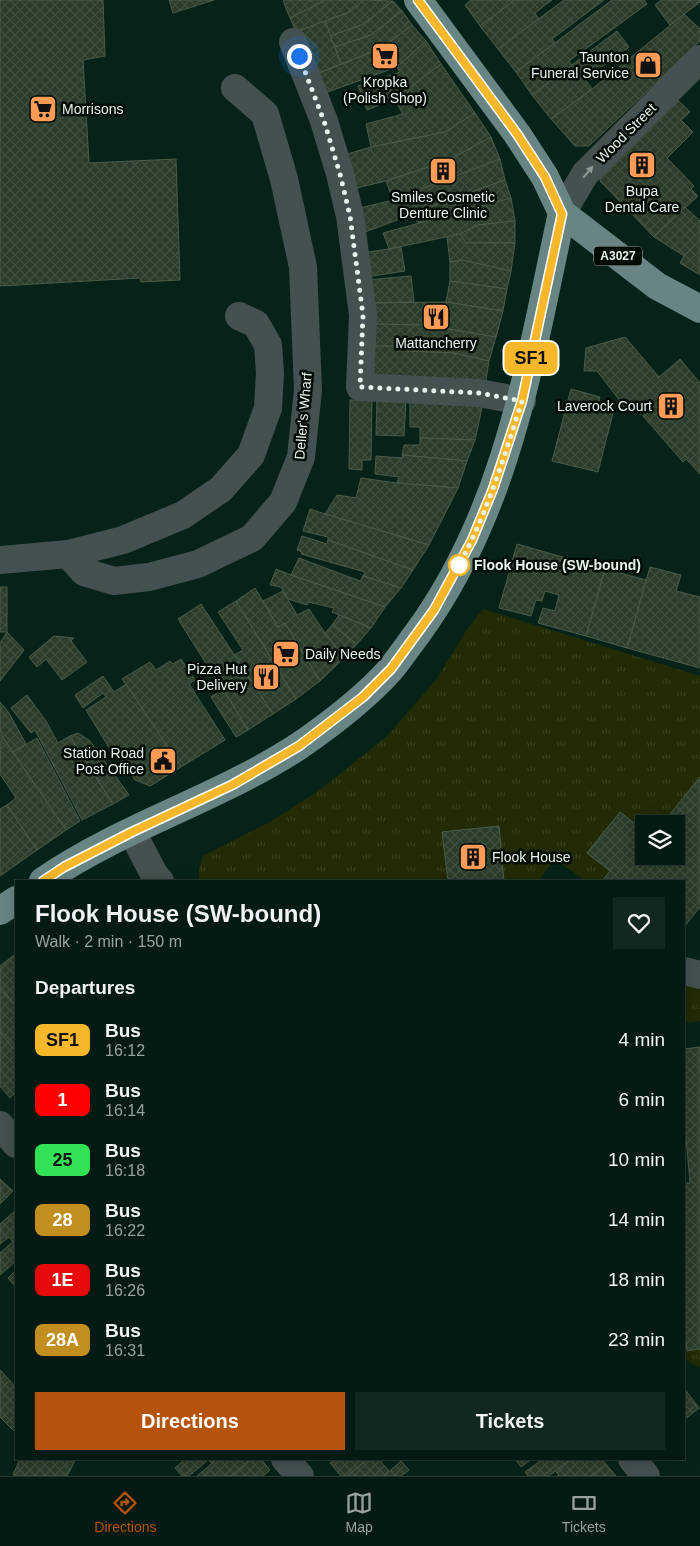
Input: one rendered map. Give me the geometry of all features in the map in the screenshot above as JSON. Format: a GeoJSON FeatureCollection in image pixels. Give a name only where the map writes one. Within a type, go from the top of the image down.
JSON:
{"type":"FeatureCollection","features":[{"type":"Feature","properties":{"kind":"main road","name":"A3027"},"geometry":{"type":"LineString","coordinates":[[418,0],[517,134],[545,177],[562,214],[657,286],[700,309]]}},
{"type":"Feature","properties":{"kind":"main road"},"geometry":{"type":"LineString","coordinates":[[44,880],[64,867],[132,832],[232,785],[299,746],[363,697],[391,669],[434,610],[472,540],[493,489],[522,401],[562,214]]}},
{"type":"Feature","properties":{"kind":"main road"},"geometry":{"type":"LineString","coordinates":[[0,911],[15,901]]}},
{"type":"Feature","properties":{"kind":"street"},"geometry":{"type":"LineString","coordinates":[[294,42],[324,121],[350,216],[363,315],[360,387],[479,393],[522,401]]}},
{"type":"Feature","properties":{"kind":"street","name":"Wood Street"},"geometry":{"type":"LineString","coordinates":[[562,214],[585,174],[700,60]]}},
{"type":"Feature","properties":{"kind":"street","name":"Deller's Wharf"},"geometry":{"type":"LineString","coordinates":[[68,554],[84,572],[114,581],[149,577],[198,564],[252,538],[284,502],[302,457],[308,390],[303,266],[284,179],[265,114],[235,88]]}},
{"type":"Feature","properties":{"kind":"street"},"geometry":{"type":"LineString","coordinates":[[0,560],[68,554],[123,540],[183,515],[221,489],[251,455],[268,408],[270,373],[268,345],[256,324],[239,316]]}},
{"type":"Feature","properties":{"kind":"street"},"geometry":{"type":"LineString","coordinates":[[132,832],[154,874],[159,880]]}},
{"type":"Feature","properties":{"kind":"street"},"geometry":{"type":"LineString","coordinates":[[685,971],[700,975]]}},
{"type":"Feature","properties":{"kind":"street"},"geometry":{"type":"LineString","coordinates":[[0,1125],[15,1143]]}},
{"type":"Feature","properties":{"kind":"street"},"geometry":{"type":"LineString","coordinates":[[286,1460],[300,1476]]}},
{"type":"Feature","properties":{"kind":"street"},"geometry":{"type":"LineString","coordinates":[[633,1460],[646,1476]]}},
{"type":"Feature","properties":{"kind":"green space"},"geometry":{"type":"Polygon","coordinates":[[[483,609],[700,676],[700,777],[669,815],[635,815],[635,834],[587,853],[610,871],[603,880],[585,880],[555,859],[539,880],[504,880],[498,826],[443,832],[448,880],[199,880],[199,868],[203,856],[268,823],[320,790],[387,736],[436,680],[466,631],[483,609]]]}},
{"type":"Feature","properties":{"kind":"green space"},"geometry":{"type":"Polygon","coordinates":[[[685,980],[700,983],[700,1021],[685,1023],[685,980]]]}},
{"type":"Feature","properties":{"kind":"green space"},"geometry":{"type":"Polygon","coordinates":[[[685,1331],[687,1350],[700,1349],[700,1368],[685,1360],[685,1331]]]}},
{"type":"Feature","properties":{"kind":"building","name":"Morrisons"},"geometry":{"type":"Polygon","coordinates":[[[0,0],[103,0],[105,56],[83,60],[89,163],[176,159],[180,280],[141,282],[140,278],[0,286],[0,0]]]}},
{"type":"Feature","properties":{"kind":"building"},"geometry":{"type":"Polygon","coordinates":[[[169,0],[214,0],[173,13],[169,0]]]}},
{"type":"Feature","properties":{"kind":"building"},"geometry":{"type":"Polygon","coordinates":[[[326,0],[290,18],[283,1],[326,0]]]}},
{"type":"Feature","properties":{"kind":"building"},"geometry":{"type":"Polygon","coordinates":[[[326,0],[364,0],[350,12],[296,32],[290,18],[326,0]]]}},
{"type":"Feature","properties":{"kind":"building"},"geometry":{"type":"Polygon","coordinates":[[[364,0],[393,1],[362,25],[330,36],[325,21],[350,12],[364,0]]]}},
{"type":"Feature","properties":{"kind":"building"},"geometry":{"type":"Polygon","coordinates":[[[471,0],[515,0],[480,26],[465,5],[471,0]]]}},
{"type":"Feature","properties":{"kind":"building"},"geometry":{"type":"Polygon","coordinates":[[[515,0],[552,0],[535,13],[539,19],[498,49],[480,26],[515,0]]]}},
{"type":"Feature","properties":{"kind":"building"},"geometry":{"type":"Polygon","coordinates":[[[564,0],[604,0],[552,39],[555,43],[516,72],[498,49],[564,0]]]}},
{"type":"Feature","properties":{"kind":"building"},"geometry":{"type":"Polygon","coordinates":[[[612,0],[644,0],[647,4],[569,61],[572,65],[532,95],[516,72],[612,0]]]}},
{"type":"Feature","properties":{"kind":"building"},"geometry":{"type":"Polygon","coordinates":[[[661,0],[700,0],[700,2],[670,25],[655,5],[661,0]]]}},
{"type":"Feature","properties":{"kind":"building"},"geometry":{"type":"Polygon","coordinates":[[[393,1],[402,11],[371,35],[335,47],[330,36],[362,25],[393,1]]]}},
{"type":"Feature","properties":{"kind":"building"},"geometry":{"type":"Polygon","coordinates":[[[402,11],[412,25],[382,48],[341,64],[335,47],[371,35],[402,11]]]}},
{"type":"Feature","properties":{"kind":"building","name":"Taunton Funeral Service"},"geometry":{"type":"Polygon","coordinates":[[[684,14],[700,29],[700,41],[589,146],[575,146],[551,119],[592,89],[684,14]]]}},
{"type":"Feature","properties":{"kind":"building"},"geometry":{"type":"Polygon","coordinates":[[[325,21],[341,64],[314,75],[296,32],[325,21]]]}},
{"type":"Feature","properties":{"kind":"building","name":"Kropka (Polish Shop)"},"geometry":{"type":"Polygon","coordinates":[[[412,25],[426,41],[397,67],[322,94],[314,75],[382,48],[412,25]]]}},
{"type":"Feature","properties":{"kind":"building"},"geometry":{"type":"Polygon","coordinates":[[[617,31],[629,47],[585,79],[592,89],[551,119],[532,95],[617,31]]]}},
{"type":"Feature","properties":{"kind":"building"},"geometry":{"type":"Polygon","coordinates":[[[426,41],[441,64],[394,99],[367,110],[358,86],[400,72],[397,67],[426,41]]]}},
{"type":"Feature","properties":{"kind":"building"},"geometry":{"type":"Polygon","coordinates":[[[441,64],[475,113],[445,132],[371,147],[366,124],[403,114],[394,99],[441,64]]]}},
{"type":"Feature","properties":{"kind":"building","name":"Bupa Dental Care"},"geometry":{"type":"Polygon","coordinates":[[[678,100],[690,112],[681,120],[693,132],[667,158],[694,186],[691,189],[698,196],[654,237],[600,181],[602,173],[678,100]]]}},
{"type":"Feature","properties":{"kind":"building"},"geometry":{"type":"Polygon","coordinates":[[[475,113],[491,137],[447,161],[386,181],[352,189],[344,155],[371,147],[445,132],[475,113]]]}},
{"type":"Feature","properties":{"kind":"building","name":"Smiles Cosmetic Denture Clinic"},"geometry":{"type":"Polygon","coordinates":[[[491,137],[500,159],[393,200],[386,181],[447,161],[491,137]]]}},
{"type":"Feature","properties":{"kind":"building"},"geometry":{"type":"Polygon","coordinates":[[[500,159],[505,180],[365,232],[360,208],[393,200],[500,159]]]}},
{"type":"Feature","properties":{"kind":"building"},"geometry":{"type":"Polygon","coordinates":[[[505,180],[511,198],[418,223],[413,213],[505,180]]]}},
{"type":"Feature","properties":{"kind":"building"},"geometry":{"type":"Polygon","coordinates":[[[511,198],[515,221],[478,225],[460,234],[389,249],[383,233],[511,198]]]}},
{"type":"Feature","properties":{"kind":"building"},"geometry":{"type":"Polygon","coordinates":[[[685,207],[700,221],[700,240],[684,256],[654,237],[685,207]]]}},
{"type":"Feature","properties":{"kind":"building"},"geometry":{"type":"Polygon","coordinates":[[[515,221],[515,243],[466,243],[460,234],[478,225],[515,221]]]}},
{"type":"Feature","properties":{"kind":"building"},"geometry":{"type":"Polygon","coordinates":[[[460,234],[466,243],[515,243],[511,271],[462,260],[450,262],[447,237],[460,234]]]}},
{"type":"Feature","properties":{"kind":"building"},"geometry":{"type":"Polygon","coordinates":[[[700,240],[700,275],[680,263],[684,256],[700,240]]]}},
{"type":"Feature","properties":{"kind":"building"},"geometry":{"type":"Polygon","coordinates":[[[401,247],[405,271],[366,277],[362,253],[401,247]]]}},
{"type":"Feature","properties":{"kind":"building"},"geometry":{"type":"Polygon","coordinates":[[[462,260],[511,271],[507,289],[450,281],[450,262],[462,260]]]}},
{"type":"Feature","properties":{"kind":"building"},"geometry":{"type":"Polygon","coordinates":[[[411,276],[414,302],[370,303],[366,280],[411,276]]]}},
{"type":"Feature","properties":{"kind":"building"},"geometry":{"type":"Polygon","coordinates":[[[450,281],[507,289],[503,311],[446,302],[450,281]]]}},
{"type":"Feature","properties":{"kind":"building","name":"Mattancherry"},"geometry":{"type":"Polygon","coordinates":[[[446,302],[503,311],[496,337],[424,325],[370,324],[370,303],[446,302]]]}},
{"type":"Feature","properties":{"kind":"building"},"geometry":{"type":"Polygon","coordinates":[[[370,324],[424,325],[496,337],[489,361],[454,353],[406,351],[405,346],[370,346],[370,324]]]}},
{"type":"Feature","properties":{"kind":"building","name":"Laverock Court"},"geometry":{"type":"Polygon","coordinates":[[[625,337],[659,377],[680,359],[700,383],[700,474],[686,459],[683,462],[643,416],[646,411],[639,402],[627,410],[597,371],[584,371],[586,348],[625,337]]]}},
{"type":"Feature","properties":{"kind":"building"},"geometry":{"type":"Polygon","coordinates":[[[370,346],[405,346],[406,351],[454,353],[489,361],[485,386],[371,379],[370,346]]]}},
{"type":"Feature","properties":{"kind":"building"},"geometry":{"type":"Polygon","coordinates":[[[571,389],[600,397],[597,409],[613,413],[598,472],[552,461],[571,389]]]}},
{"type":"Feature","properties":{"kind":"building"},"geometry":{"type":"Polygon","coordinates":[[[377,398],[406,399],[404,436],[376,435],[377,398]]]}},
{"type":"Feature","properties":{"kind":"building"},"geometry":{"type":"Polygon","coordinates":[[[350,400],[372,400],[371,460],[362,460],[362,470],[349,469],[350,400]]]}},
{"type":"Feature","properties":{"kind":"building"},"geometry":{"type":"Polygon","coordinates":[[[410,400],[477,402],[482,408],[475,440],[420,438],[420,427],[410,427],[410,400]]]}},
{"type":"Feature","properties":{"kind":"building"},"geometry":{"type":"Polygon","coordinates":[[[420,438],[475,440],[467,461],[402,455],[404,445],[420,445],[420,438]]]}},
{"type":"Feature","properties":{"kind":"building"},"geometry":{"type":"Polygon","coordinates":[[[402,455],[467,461],[458,488],[397,483],[399,477],[375,474],[376,456],[403,458],[402,455]]]}},
{"type":"Feature","properties":{"kind":"building"},"geometry":{"type":"Polygon","coordinates":[[[361,478],[458,488],[429,545],[325,514],[337,495],[356,498],[361,478]]]}},
{"type":"Feature","properties":{"kind":"building"},"geometry":{"type":"Polygon","coordinates":[[[310,509],[429,545],[413,570],[328,540],[328,537],[303,531],[310,509]]]}},
{"type":"Feature","properties":{"kind":"building"},"geometry":{"type":"Polygon","coordinates":[[[302,536],[327,544],[328,540],[413,570],[401,588],[363,576],[365,572],[301,554],[302,552],[297,550],[302,536]]]}},
{"type":"Feature","properties":{"kind":"building"},"geometry":{"type":"Polygon","coordinates":[[[517,544],[605,569],[586,636],[538,623],[543,608],[555,611],[559,595],[545,591],[542,601],[536,600],[531,616],[499,608],[517,544]]]}},
{"type":"Feature","properties":{"kind":"building"},"geometry":{"type":"Polygon","coordinates":[[[299,558],[360,581],[363,576],[401,588],[385,607],[291,575],[299,558]]]}},
{"type":"Feature","properties":{"kind":"building"},"geometry":{"type":"Polygon","coordinates":[[[650,567],[681,575],[676,591],[700,597],[700,668],[627,648],[650,567]]]}},
{"type":"Feature","properties":{"kind":"building"},"geometry":{"type":"Polygon","coordinates":[[[276,569],[385,607],[371,628],[332,612],[334,608],[308,602],[307,605],[288,599],[281,587],[270,585],[276,569]]]}},
{"type":"Feature","properties":{"kind":"building"},"geometry":{"type":"Polygon","coordinates":[[[605,569],[646,580],[627,648],[586,636],[605,569]]]}},
{"type":"Feature","properties":{"kind":"building"},"geometry":{"type":"Polygon","coordinates":[[[0,587],[7,587],[7,632],[0,632],[0,587]]]}},
{"type":"Feature","properties":{"kind":"building","name":"Daily Needs"},"geometry":{"type":"Polygon","coordinates":[[[255,588],[278,627],[285,623],[320,681],[296,699],[236,601],[255,588]]]}},
{"type":"Feature","properties":{"kind":"building"},"geometry":{"type":"Polygon","coordinates":[[[283,591],[297,615],[309,609],[344,658],[320,681],[285,623],[278,627],[263,601],[283,591]]]}},
{"type":"Feature","properties":{"kind":"building","name":"Pizza Hut Delivery"},"geometry":{"type":"Polygon","coordinates":[[[236,601],[296,699],[273,714],[234,655],[243,650],[218,612],[236,601]]]}},
{"type":"Feature","properties":{"kind":"building"},"geometry":{"type":"Polygon","coordinates":[[[201,604],[273,714],[248,730],[178,619],[201,604]]]}},
{"type":"Feature","properties":{"kind":"building"},"geometry":{"type":"Polygon","coordinates":[[[339,615],[371,628],[357,644],[332,625],[339,615]]]}},
{"type":"Feature","properties":{"kind":"building"},"geometry":{"type":"Polygon","coordinates":[[[332,625],[357,644],[344,658],[325,633],[332,625]]]}},
{"type":"Feature","properties":{"kind":"building"},"geometry":{"type":"Polygon","coordinates":[[[7,632],[24,650],[0,681],[0,643],[7,632]]]}},
{"type":"Feature","properties":{"kind":"building"},"geometry":{"type":"Polygon","coordinates":[[[54,636],[74,638],[71,641],[87,662],[62,680],[46,659],[37,667],[29,657],[54,636]]]}},
{"type":"Feature","properties":{"kind":"building"},"geometry":{"type":"Polygon","coordinates":[[[181,659],[195,680],[189,684],[225,740],[181,767],[122,679],[150,662],[156,670],[170,661],[173,664],[181,659]]]}},
{"type":"Feature","properties":{"kind":"building"},"geometry":{"type":"Polygon","coordinates":[[[103,676],[114,692],[126,684],[181,767],[150,786],[135,780],[116,751],[113,754],[86,710],[106,697],[103,693],[83,708],[75,695],[103,676]]]}},
{"type":"Feature","properties":{"kind":"building"},"geometry":{"type":"Polygon","coordinates":[[[223,689],[248,730],[236,737],[211,697],[223,689]]]}},
{"type":"Feature","properties":{"kind":"building"},"geometry":{"type":"Polygon","coordinates":[[[27,695],[46,721],[58,743],[70,736],[113,804],[82,820],[35,730],[31,733],[11,708],[27,695]]]}},
{"type":"Feature","properties":{"kind":"building"},"geometry":{"type":"Polygon","coordinates":[[[0,702],[9,713],[26,744],[13,752],[0,733],[0,702]]]}},
{"type":"Feature","properties":{"kind":"building"},"geometry":{"type":"Polygon","coordinates":[[[78,733],[90,741],[129,795],[113,804],[70,736],[78,733]]]}},
{"type":"Feature","properties":{"kind":"building"},"geometry":{"type":"Polygon","coordinates":[[[1,735],[66,830],[37,850],[7,805],[16,798],[0,774],[1,735]]]}},
{"type":"Feature","properties":{"kind":"building"},"geometry":{"type":"Polygon","coordinates":[[[37,738],[80,821],[66,830],[13,752],[37,738]]]}},
{"type":"Feature","properties":{"kind":"building"},"geometry":{"type":"Polygon","coordinates":[[[700,777],[700,907],[685,926],[685,880],[603,880],[610,871],[587,853],[620,812],[635,824],[635,865],[685,865],[685,815],[669,815],[700,777]]]}},
{"type":"Feature","properties":{"kind":"building"},"geometry":{"type":"Polygon","coordinates":[[[7,805],[37,850],[0,876],[0,809],[7,805]]]}},
{"type":"Feature","properties":{"kind":"building","name":"Flook House"},"geometry":{"type":"Polygon","coordinates":[[[499,826],[504,880],[448,880],[442,832],[499,826]]]}},
{"type":"Feature","properties":{"kind":"building"},"geometry":{"type":"Polygon","coordinates":[[[14,955],[15,1005],[0,987],[0,966],[14,955]]]}},
{"type":"Feature","properties":{"kind":"building"},"geometry":{"type":"Polygon","coordinates":[[[0,987],[15,1005],[15,1051],[0,1032],[0,987]]]}},
{"type":"Feature","properties":{"kind":"building"},"geometry":{"type":"Polygon","coordinates":[[[0,1032],[15,1051],[15,1096],[14,1094],[10,1098],[0,1086],[0,1032]]]}},
{"type":"Feature","properties":{"kind":"building"},"geometry":{"type":"Polygon","coordinates":[[[700,1047],[700,1349],[687,1351],[685,1331],[685,1183],[690,1183],[685,1138],[685,1049],[700,1047]]]}},
{"type":"Feature","properties":{"kind":"building"},"geometry":{"type":"Polygon","coordinates":[[[0,1179],[13,1191],[0,1204],[0,1179]]]}},
{"type":"Feature","properties":{"kind":"building"},"geometry":{"type":"Polygon","coordinates":[[[15,1211],[15,1240],[13,1242],[9,1237],[0,1244],[0,1224],[15,1211]]]}},
{"type":"Feature","properties":{"kind":"building"},"geometry":{"type":"Polygon","coordinates":[[[15,1240],[15,1262],[0,1275],[0,1253],[15,1240]]]}},
{"type":"Feature","properties":{"kind":"building"},"geometry":{"type":"Polygon","coordinates":[[[15,1271],[15,1286],[8,1278],[15,1271]]]}},
{"type":"Feature","properties":{"kind":"building"},"geometry":{"type":"Polygon","coordinates":[[[0,1370],[15,1386],[15,1432],[0,1417],[0,1370]]]}},
{"type":"Feature","properties":{"kind":"building"},"geometry":{"type":"Polygon","coordinates":[[[685,1389],[699,1408],[685,1419],[685,1389]]]}},
{"type":"Feature","properties":{"kind":"building"},"geometry":{"type":"Polygon","coordinates":[[[20,1460],[75,1460],[67,1476],[13,1475],[20,1460]]]}},
{"type":"Feature","properties":{"kind":"building"},"geometry":{"type":"Polygon","coordinates":[[[184,1460],[208,1460],[189,1476],[182,1476],[175,1468],[184,1460]]]}},
{"type":"Feature","properties":{"kind":"building"},"geometry":{"type":"Polygon","coordinates":[[[216,1460],[250,1460],[231,1476],[197,1476],[216,1460]]]}},
{"type":"Feature","properties":{"kind":"building"},"geometry":{"type":"Polygon","coordinates":[[[250,1460],[262,1460],[270,1470],[263,1476],[231,1476],[250,1460]]]}},
{"type":"Feature","properties":{"kind":"building"},"geometry":{"type":"Polygon","coordinates":[[[334,1460],[367,1460],[347,1476],[341,1476],[330,1463],[334,1460]]]}},
{"type":"Feature","properties":{"kind":"building"},"geometry":{"type":"Polygon","coordinates":[[[367,1460],[384,1460],[381,1462],[389,1471],[384,1476],[347,1476],[367,1460]]]}},
{"type":"Feature","properties":{"kind":"building"},"geometry":{"type":"Polygon","coordinates":[[[516,1460],[531,1460],[521,1467],[516,1460]]]}},
{"type":"Feature","properties":{"kind":"building"},"geometry":{"type":"Polygon","coordinates":[[[542,1460],[570,1460],[549,1476],[528,1476],[525,1472],[542,1460]]]}},
{"type":"Feature","properties":{"kind":"building"},"geometry":{"type":"Polygon","coordinates":[[[570,1460],[603,1460],[606,1464],[591,1476],[557,1476],[559,1475],[555,1471],[570,1460]]]}},
{"type":"Feature","properties":{"kind":"building"},"geometry":{"type":"Polygon","coordinates":[[[401,1461],[409,1470],[401,1476],[384,1476],[401,1461]]]}},
{"type":"Feature","properties":{"kind":"building"},"geometry":{"type":"Polygon","coordinates":[[[606,1464],[616,1476],[591,1476],[606,1464]]]}},
{"type":"Feature","properties":{"kind":"bus line","name":"SF1"},"geometry":{"type":"LineString","coordinates":[[44,880],[64,867],[132,832],[232,785],[299,746],[363,697],[391,669],[434,610],[472,540],[493,489],[522,401],[562,214],[545,177],[517,134],[418,0]]}},
{"type":"Feature","properties":{"kind":"place","name":"Kropka (Polish Shop)"},"geometry":{"type":"Point","coordinates":[385,56]}},
{"type":"Feature","properties":{"kind":"place","name":"Taunton Funeral Service"},"geometry":{"type":"Point","coordinates":[648,65]}},
{"type":"Feature","properties":{"kind":"place","name":"Morrisons"},"geometry":{"type":"Point","coordinates":[43,109]}},
{"type":"Feature","properties":{"kind":"place","name":"Bupa Dental Care"},"geometry":{"type":"Point","coordinates":[642,165]}},
{"type":"Feature","properties":{"kind":"place","name":"Smiles Cosmetic Denture Clinic"},"geometry":{"type":"Point","coordinates":[443,171]}},
{"type":"Feature","properties":{"kind":"place","name":"Mattancherry"},"geometry":{"type":"Point","coordinates":[436,317]}},
{"type":"Feature","properties":{"kind":"place","name":"Laverock Court"},"geometry":{"type":"Point","coordinates":[671,406]}},
{"type":"Feature","properties":{"kind":"place","name":"Flook House (SW-bound)"},"geometry":{"type":"Point","coordinates":[459,565]}},
{"type":"Feature","properties":{"kind":"place","name":"Daily Needs"},"geometry":{"type":"Point","coordinates":[286,654]}},
{"type":"Feature","properties":{"kind":"place","name":"Pizza Hut Delivery"},"geometry":{"type":"Point","coordinates":[266,677]}},
{"type":"Feature","properties":{"kind":"place","name":"Station Road Post Office"},"geometry":{"type":"Point","coordinates":[163,761]}},
{"type":"Feature","properties":{"kind":"place","name":"Flook House"},"geometry":{"type":"Point","coordinates":[473,857]}},
{"type":"Feature","properties":{"kind":"route"},"geometry":{"type":"LineString","coordinates":[[299,56],[324,121],[350,216],[363,315],[360,387],[479,393],[522,401],[493,489],[472,540],[459,565]]}}]}
